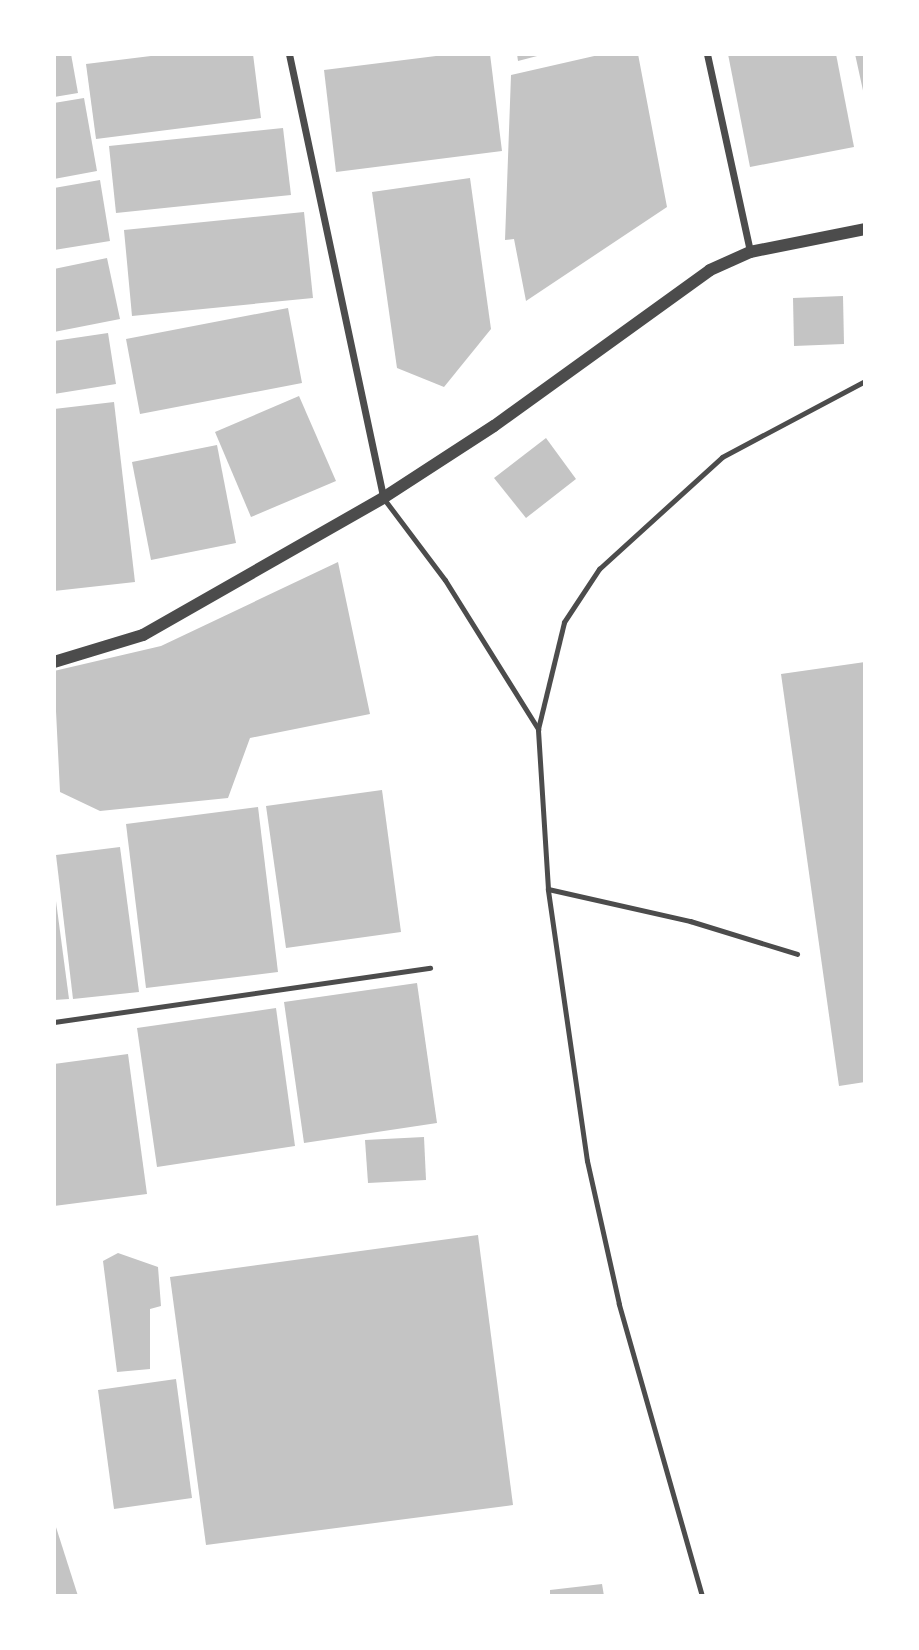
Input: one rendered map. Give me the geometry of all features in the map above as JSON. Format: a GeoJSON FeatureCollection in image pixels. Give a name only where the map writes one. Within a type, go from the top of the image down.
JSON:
{"type":"FeatureCollection","features":[{"type":"Feature","properties":{"kind":"street"},"geometry":{"type":"LineString","coordinates":[[289,54],[383,498]]}},
{"type":"Feature","properties":{"kind":"street"},"geometry":{"type":"LineString","coordinates":[[707,54],[750,252]]}},
{"type":"Feature","properties":{"kind":"street"},"geometry":{"type":"LineString","coordinates":[[54,662],[143,635],[383,498],[494,426],[710,270],[750,252],[865,229]]}},
{"type":"Feature","properties":{"kind":"lane"},"geometry":{"type":"LineString","coordinates":[[702,1596],[620,1304],[590,1174],[548,889],[538,729],[564,622],[599,569],[722,457],[865,381]]}},
{"type":"Feature","properties":{"kind":"lane"},"geometry":{"type":"LineString","coordinates":[[383,498],[444,580],[538,729]]}},
{"type":"Feature","properties":{"kind":"lane"},"geometry":{"type":"LineString","coordinates":[[548,889],[690,921],[797,954]]}},
{"type":"Feature","properties":{"kind":"lane"},"geometry":{"type":"LineString","coordinates":[[54,1022],[430,968]]}},
{"type":"Feature","properties":{"kind":"building"},"geometry":{"type":"Polygon","coordinates":[[[54,54],[71,54],[78,93],[54,97],[54,54]]]}},
{"type":"Feature","properties":{"kind":"building"},"geometry":{"type":"Polygon","coordinates":[[[167,54],[253,54],[261,118],[96,139],[86,64],[167,54]]]}},
{"type":"Feature","properties":{"kind":"building"},"geometry":{"type":"Polygon","coordinates":[[[452,54],[490,54],[502,151],[336,172],[324,70],[452,54]]]}},
{"type":"Feature","properties":{"kind":"building"},"geometry":{"type":"Polygon","coordinates":[[[517,54],[541,54],[541,55],[518,61],[517,54]]]}},
{"type":"Feature","properties":{"kind":"building"},"geometry":{"type":"Polygon","coordinates":[[[603,54],[638,54],[667,207],[526,301],[514,239],[505,240],[511,75],[603,54]]]}},
{"type":"Feature","properties":{"kind":"building"},"geometry":{"type":"Polygon","coordinates":[[[728,54],[836,54],[854,147],[750,167],[728,54]]]}},
{"type":"Feature","properties":{"kind":"building"},"geometry":{"type":"Polygon","coordinates":[[[855,54],[865,54],[864,95],[855,54]]]}},
{"type":"Feature","properties":{"kind":"building"},"geometry":{"type":"Polygon","coordinates":[[[84,98],[97,171],[54,179],[54,103],[84,98]]]}},
{"type":"Feature","properties":{"kind":"building"},"geometry":{"type":"Polygon","coordinates":[[[283,128],[291,195],[116,213],[109,146],[283,128]]]}},
{"type":"Feature","properties":{"kind":"building"},"geometry":{"type":"Polygon","coordinates":[[[470,178],[491,329],[444,387],[397,368],[372,192],[470,178]]]}},
{"type":"Feature","properties":{"kind":"building"},"geometry":{"type":"Polygon","coordinates":[[[100,180],[110,241],[54,250],[54,188],[100,180]]]}},
{"type":"Feature","properties":{"kind":"building"},"geometry":{"type":"Polygon","coordinates":[[[304,212],[313,298],[132,316],[124,230],[304,212]]]}},
{"type":"Feature","properties":{"kind":"building"},"geometry":{"type":"Polygon","coordinates":[[[107,258],[120,319],[54,332],[54,269],[107,258]]]}},
{"type":"Feature","properties":{"kind":"building"},"geometry":{"type":"Polygon","coordinates":[[[843,296],[844,344],[794,346],[793,298],[843,296]]]}},
{"type":"Feature","properties":{"kind":"building"},"geometry":{"type":"Polygon","coordinates":[[[288,308],[302,383],[140,414],[126,339],[288,308]]]}},
{"type":"Feature","properties":{"kind":"building"},"geometry":{"type":"Polygon","coordinates":[[[108,333],[116,384],[54,394],[54,341],[108,333]]]}},
{"type":"Feature","properties":{"kind":"building"},"geometry":{"type":"Polygon","coordinates":[[[299,396],[336,481],[251,517],[215,432],[299,396]]]}},
{"type":"Feature","properties":{"kind":"building"},"geometry":{"type":"Polygon","coordinates":[[[114,402],[135,582],[54,591],[54,409],[114,402]]]}},
{"type":"Feature","properties":{"kind":"building"},"geometry":{"type":"Polygon","coordinates":[[[546,438],[576,479],[526,518],[494,478],[546,438]]]}},
{"type":"Feature","properties":{"kind":"building"},"geometry":{"type":"Polygon","coordinates":[[[217,445],[236,543],[151,560],[132,462],[217,445]]]}},
{"type":"Feature","properties":{"kind":"building"},"geometry":{"type":"Polygon","coordinates":[[[338,562],[370,714],[250,738],[228,798],[100,811],[60,792],[54,671],[161,646],[338,562]]]}},
{"type":"Feature","properties":{"kind":"building"},"geometry":{"type":"Polygon","coordinates":[[[865,662],[865,1082],[839,1086],[781,674],[865,662]]]}},
{"type":"Feature","properties":{"kind":"building"},"geometry":{"type":"Polygon","coordinates":[[[382,790],[401,932],[286,948],[266,806],[382,790]]]}},
{"type":"Feature","properties":{"kind":"building"},"geometry":{"type":"Polygon","coordinates":[[[258,807],[278,972],[146,988],[126,824],[258,807]]]}},
{"type":"Feature","properties":{"kind":"building"},"geometry":{"type":"Polygon","coordinates":[[[120,847],[139,992],[73,999],[56,855],[120,847]]]}},
{"type":"Feature","properties":{"kind":"building"},"geometry":{"type":"Polygon","coordinates":[[[54,886],[69,999],[54,1000],[54,886]]]}},
{"type":"Feature","properties":{"kind":"building"},"geometry":{"type":"Polygon","coordinates":[[[417,983],[437,1123],[304,1143],[284,1002],[417,983]]]}},
{"type":"Feature","properties":{"kind":"building"},"geometry":{"type":"Polygon","coordinates":[[[276,1008],[295,1146],[157,1167],[137,1028],[276,1008]]]}},
{"type":"Feature","properties":{"kind":"building"},"geometry":{"type":"Polygon","coordinates":[[[128,1054],[147,1194],[54,1206],[54,1064],[128,1054]]]}},
{"type":"Feature","properties":{"kind":"building"},"geometry":{"type":"Polygon","coordinates":[[[424,1137],[426,1180],[368,1183],[365,1140],[424,1137]]]}},
{"type":"Feature","properties":{"kind":"building"},"geometry":{"type":"Polygon","coordinates":[[[478,1235],[513,1505],[206,1545],[170,1277],[478,1235]]]}},
{"type":"Feature","properties":{"kind":"building"},"geometry":{"type":"Polygon","coordinates":[[[118,1253],[158,1267],[161,1306],[150,1309],[150,1369],[117,1372],[103,1261],[118,1253]]]}},
{"type":"Feature","properties":{"kind":"building"},"geometry":{"type":"Polygon","coordinates":[[[176,1379],[192,1498],[114,1509],[98,1390],[176,1379]]]}},
{"type":"Feature","properties":{"kind":"building"},"geometry":{"type":"Polygon","coordinates":[[[55,1524],[78,1596],[54,1596],[55,1524]]]}},
{"type":"Feature","properties":{"kind":"building"},"geometry":{"type":"Polygon","coordinates":[[[602,1584],[604,1596],[550,1596],[550,1590],[602,1584]]]}}]}
